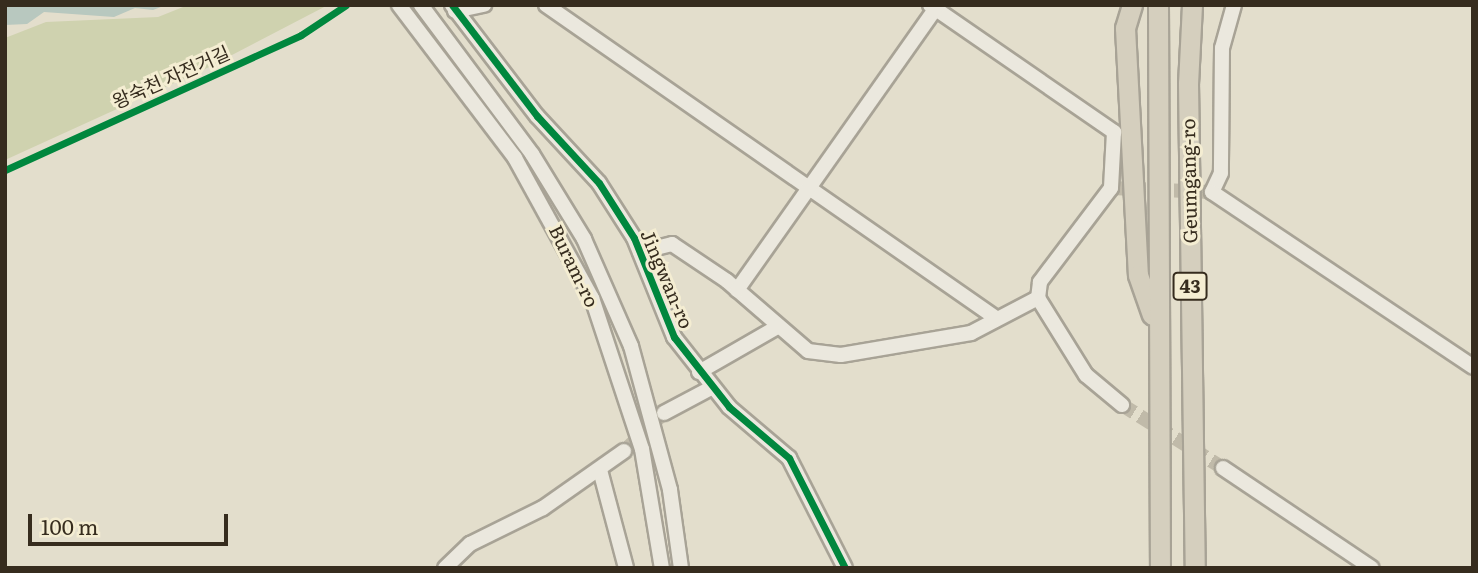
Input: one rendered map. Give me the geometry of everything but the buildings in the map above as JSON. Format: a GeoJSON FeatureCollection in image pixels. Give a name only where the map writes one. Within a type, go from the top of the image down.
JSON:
{"type":"FeatureCollection","features":[{"type":"Feature","properties":{"kind":"highway"},"geometry":{"type":"LineString","coordinates":[[1132,5],[1125,28],[1138,275],[1158,332]]}},
{"type":"Feature","properties":{"kind":"highway","name":"Geumgang-ro"},"geometry":{"type":"LineString","coordinates":[[1157,5],[1160,568]]}},
{"type":"Feature","properties":{"kind":"highway","name":"Geumgang-ro"},"geometry":{"type":"LineString","coordinates":[[1192,5],[1188,83],[1195,568]]}},
{"type":"Feature","properties":{"kind":"street","name":"Buram-ro"},"geometry":{"type":"LineString","coordinates":[[400,5],[515,158],[581,277],[617,367],[642,449],[662,568]]}},
{"type":"Feature","properties":{"kind":"street","name":"Buram-ro"},"geometry":{"type":"LineString","coordinates":[[421,5],[532,154],[584,239],[631,346],[670,490],[681,568]]}},
{"type":"Feature","properties":{"kind":"street"},"geometry":{"type":"LineString","coordinates":[[454,8],[484,5]]}},
{"type":"Feature","properties":{"kind":"street"},"geometry":{"type":"LineString","coordinates":[[546,5],[996,318]]}},
{"type":"Feature","properties":{"kind":"street"},"geometry":{"type":"LineString","coordinates":[[1234,5],[1222,48],[1222,173],[1212,192],[1473,367]]}},
{"type":"Feature","properties":{"kind":"street"},"geometry":{"type":"LineString","coordinates":[[737,289],[810,189],[934,6],[1114,132],[1111,188],[1040,282],[1038,298],[1086,375],[1122,405]]}},
{"type":"Feature","properties":{"kind":"street","name":"Jingwan-ro"},"geometry":{"type":"LineString","coordinates":[[454,8],[537,116],[599,183],[640,252],[674,337],[713,387],[789,458],[845,568]]}},
{"type":"Feature","properties":{"kind":"street"},"geometry":{"type":"LineString","coordinates":[[640,252],[672,244],[737,289],[808,351],[841,355],[971,333],[1038,298]]}},
{"type":"Feature","properties":{"kind":"street"},"geometry":{"type":"LineString","coordinates":[[699,372],[779,326]]}},
{"type":"Feature","properties":{"kind":"street"},"geometry":{"type":"LineString","coordinates":[[664,413],[713,387]]}},
{"type":"Feature","properties":{"kind":"street"},"geometry":{"type":"LineString","coordinates":[[445,568],[470,544],[543,509],[624,451]]}},
{"type":"Feature","properties":{"kind":"street"},"geometry":{"type":"LineString","coordinates":[[1223,468],[1372,568]]}},
{"type":"Feature","properties":{"kind":"street"},"geometry":{"type":"LineString","coordinates":[[600,470],[626,568]]}},
{"type":"Feature","properties":{"kind":"path"},"geometry":{"type":"LineString","coordinates":[[374,5],[382,5]]}},
{"type":"Feature","properties":{"kind":"green space"},"geometry":{"type":"Polygon","coordinates":[[[188,5],[328,5],[207,68],[5,160],[5,38],[46,22],[158,17],[188,5]]]}},
{"type":"Feature","properties":{"kind":"shaded area"},"geometry":{"type":"Polygon","coordinates":[[[5,5],[166,5],[153,10],[135,8],[114,17],[44,12],[27,24],[5,25],[5,5]]]}},
{"type":"Feature","properties":{"kind":"tunnel"},"geometry":{"type":"LineString","coordinates":[[1111,188],[1212,192]]}},
{"type":"Feature","properties":{"kind":"tunnel"},"geometry":{"type":"LineString","coordinates":[[1122,405],[1223,468]]}},
{"type":"Feature","properties":{"kind":"tunnel"},"geometry":{"type":"LineString","coordinates":[[624,451],[664,413]]}},
{"type":"Feature","properties":{"kind":"cycle path","name":"왕숙천 자전거길"},"geometry":{"type":"LineString","coordinates":[[5,170],[301,35],[346,5]]}},
{"type":"Feature","properties":{"kind":"cycle path"},"geometry":{"type":"LineString","coordinates":[[452,5],[537,116],[599,183],[634,238],[674,337],[729,407],[789,458],[845,568]]}}]}
